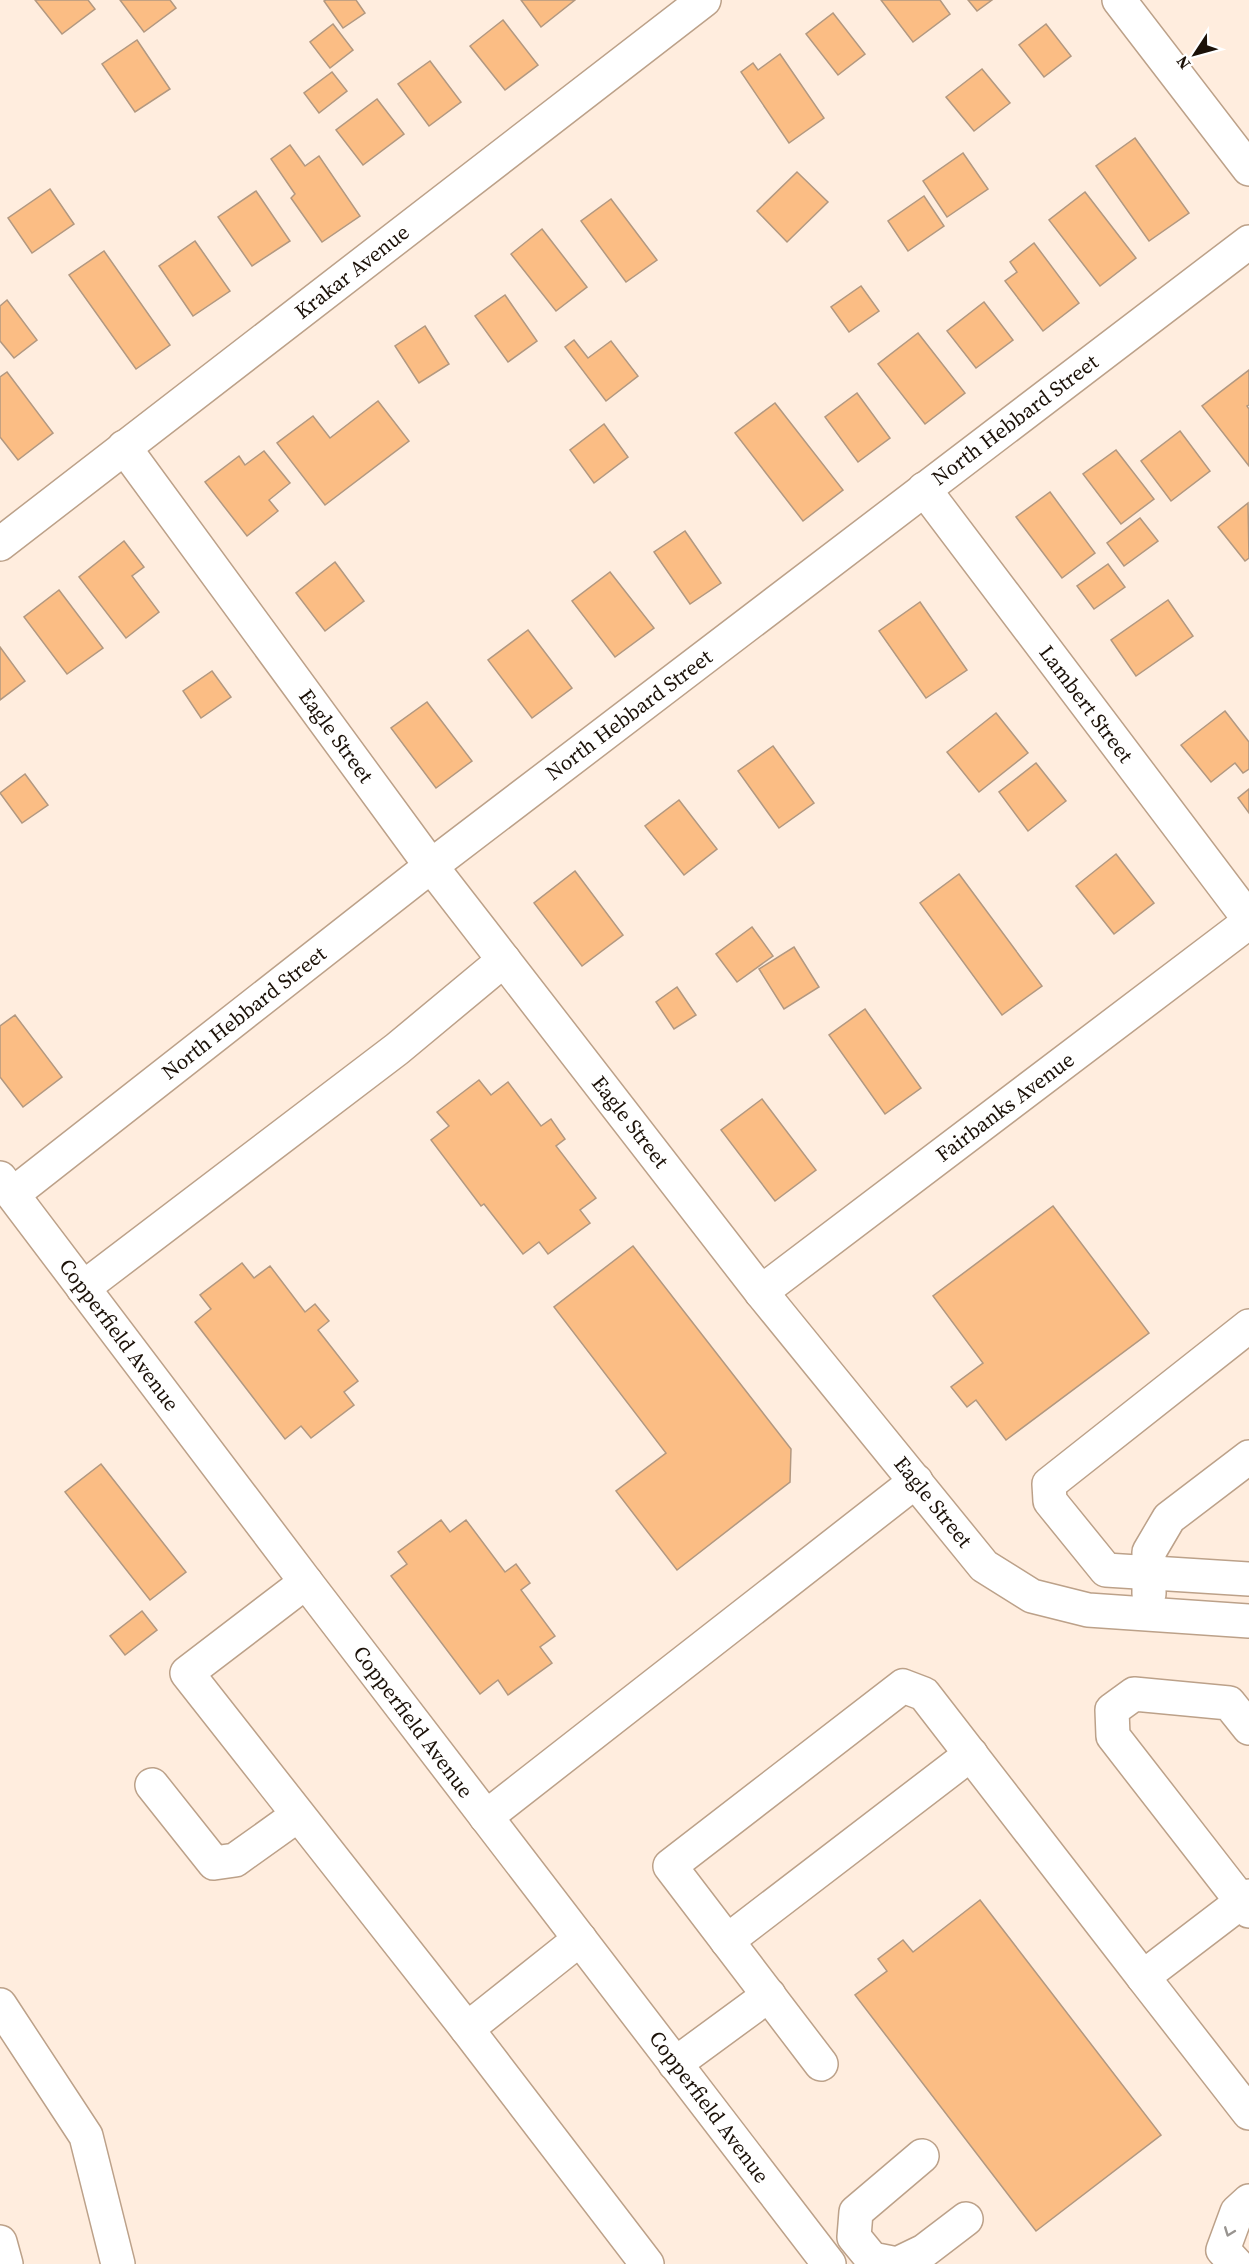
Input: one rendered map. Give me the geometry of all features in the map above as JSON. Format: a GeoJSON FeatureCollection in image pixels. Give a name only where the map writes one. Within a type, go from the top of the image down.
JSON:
{"type":"FeatureCollection","features":[{"type":"Feature","properties":{"kind":"street","name":"Krakar Avenue"},"geometry":{"type":"LineString","coordinates":[[0,544],[704,0]]}},
{"type":"Feature","properties":{"kind":"street"},"geometry":{"type":"LineString","coordinates":[[1119,0],[1249,169]]}},
{"type":"Feature","properties":{"kind":"street","name":"North Hebbard Street"},"geometry":{"type":"LineString","coordinates":[[6,1186],[431,866],[1249,242]]}},
{"type":"Feature","properties":{"kind":"street","name":"Eagle Street"},"geometry":{"type":"LineString","coordinates":[[124,447],[431,866],[761,1292],[984,1566],[1032,1596],[1088,1610],[1249,1621]]}},
{"type":"Feature","properties":{"kind":"street","name":"Lambert Street"},"geometry":{"type":"LineString","coordinates":[[924,489],[1249,920]]}},
{"type":"Feature","properties":{"kind":"street","name":"Fairbanks Avenue"},"geometry":{"type":"LineString","coordinates":[[761,1292],[1249,920]]}},
{"type":"Feature","properties":{"kind":"street"},"geometry":{"type":"LineString","coordinates":[[83,1287],[388,1056],[504,960]]}},
{"type":"Feature","properties":{"kind":"street","name":"Copperfield Avenue"},"geometry":{"type":"LineString","coordinates":[[6,1186],[306,1582],[829,2264]]}},
{"type":"Feature","properties":{"kind":"street"},"geometry":{"type":"LineString","coordinates":[[1249,1326],[1049,1484],[1050,1501],[1106,1570],[1249,1579]]}},
{"type":"Feature","properties":{"kind":"street"},"geometry":{"type":"LineString","coordinates":[[1148,1614],[1149,1552],[1169,1518],[1249,1457]]}},
{"type":"Feature","properties":{"kind":"street"},"geometry":{"type":"LineString","coordinates":[[486,1817],[916,1481]]}},
{"type":"Feature","properties":{"kind":"street"},"geometry":{"type":"LineString","coordinates":[[306,1582],[187,1673],[467,2028],[647,2264]]}},
{"type":"Feature","properties":{"kind":"street"},"geometry":{"type":"LineString","coordinates":[[821,2064],[670,1866],[903,1686],[924,1694],[1249,2114]]}},
{"type":"Feature","properties":{"kind":"street"},"geometry":{"type":"LineString","coordinates":[[1143,1977],[1247,1903],[1113,1736],[1112,1710],[1134,1694],[1229,1703],[1249,1728]]}},
{"type":"Feature","properties":{"kind":"street"},"geometry":{"type":"LineString","coordinates":[[727,1941],[971,1754]]}},
{"type":"Feature","properties":{"kind":"street"},"geometry":{"type":"LineString","coordinates":[[152,1785],[214,1863],[235,1860],[298,1815]]}},
{"type":"Feature","properties":{"kind":"street"},"geometry":{"type":"LineString","coordinates":[[467,2028],[580,1939]]}},
{"type":"Feature","properties":{"kind":"street"},"geometry":{"type":"LineString","coordinates":[[675,2064],[768,1995]]}},
{"type":"Feature","properties":{"kind":"street"},"geometry":{"type":"LineString","coordinates":[[0,2005],[86,2136],[118,2264]]}},
{"type":"Feature","properties":{"kind":"street"},"geometry":{"type":"LineString","coordinates":[[922,2156],[856,2211],[854,2256],[897,2264],[924,2251],[966,2218]]}},
{"type":"Feature","properties":{"kind":"street"},"geometry":{"type":"LineString","coordinates":[[1236,2264],[1223,2250],[1237,2212],[1249,2201]]}},
{"type":"Feature","properties":{"kind":"street"},"geometry":{"type":"LineString","coordinates":[[0,2242],[6,2264]]}},
{"type":"Feature","properties":{"kind":"building"},"geometry":{"type":"Polygon","coordinates":[[[35,0],[88,0],[95,9],[62,34],[35,0]]]}},
{"type":"Feature","properties":{"kind":"building"},"geometry":{"type":"Polygon","coordinates":[[[120,0],[170,0],[176,8],[144,32],[120,0]]]}},
{"type":"Feature","properties":{"kind":"building"},"geometry":{"type":"Polygon","coordinates":[[[356,0],[365,13],[343,28],[324,1],[356,0]]]}},
{"type":"Feature","properties":{"kind":"building"},"geometry":{"type":"Polygon","coordinates":[[[521,0],[575,0],[541,27],[521,0]]]}},
{"type":"Feature","properties":{"kind":"building"},"geometry":{"type":"Polygon","coordinates":[[[881,0],[940,0],[950,14],[913,42],[881,0]]]}},
{"type":"Feature","properties":{"kind":"building"},"geometry":{"type":"Polygon","coordinates":[[[968,0],[992,0],[977,11],[968,0]]]}},
{"type":"Feature","properties":{"kind":"building"},"geometry":{"type":"Polygon","coordinates":[[[833,13],[865,54],[838,75],[806,34],[833,13]]]}},
{"type":"Feature","properties":{"kind":"building"},"geometry":{"type":"Polygon","coordinates":[[[503,20],[538,65],[505,90],[470,46],[503,20]]]}},
{"type":"Feature","properties":{"kind":"building"},"geometry":{"type":"Polygon","coordinates":[[[333,24],[353,50],[330,68],[310,42],[333,24]]]}},
{"type":"Feature","properties":{"kind":"building"},"geometry":{"type":"Polygon","coordinates":[[[1046,24],[1071,56],[1044,77],[1019,45],[1046,24]]]}},
{"type":"Feature","properties":{"kind":"building"},"geometry":{"type":"Polygon","coordinates":[[[137,40],[170,89],[135,112],[102,64],[137,40]]]}},
{"type":"Feature","properties":{"kind":"building"},"geometry":{"type":"Polygon","coordinates":[[[780,54],[824,118],[789,143],[741,72],[753,63],[758,70],[780,54]]]}},
{"type":"Feature","properties":{"kind":"building"},"geometry":{"type":"Polygon","coordinates":[[[430,61],[461,102],[429,126],[398,84],[430,61]]]}},
{"type":"Feature","properties":{"kind":"building"},"geometry":{"type":"Polygon","coordinates":[[[982,69],[1010,103],[974,131],[946,97],[982,69]]]}},
{"type":"Feature","properties":{"kind":"building"},"geometry":{"type":"Polygon","coordinates":[[[332,72],[347,91],[319,113],[304,93],[332,72]]]}},
{"type":"Feature","properties":{"kind":"building"},"geometry":{"type":"Polygon","coordinates":[[[377,99],[404,134],[363,165],[336,130],[377,99]]]}},
{"type":"Feature","properties":{"kind":"building"},"geometry":{"type":"Polygon","coordinates":[[[1135,138],[1189,213],[1149,241],[1096,166],[1135,138]]]}},
{"type":"Feature","properties":{"kind":"building"},"geometry":{"type":"Polygon","coordinates":[[[290,145],[305,166],[319,156],[360,216],[322,242],[291,198],[295,194],[271,159],[290,145]]]}},
{"type":"Feature","properties":{"kind":"building"},"geometry":{"type":"Polygon","coordinates":[[[963,153],[988,189],[947,217],[923,181],[963,153]]]}},
{"type":"Feature","properties":{"kind":"building"},"geometry":{"type":"Polygon","coordinates":[[[797,172],[828,202],[787,242],[757,211],[797,172]]]}},
{"type":"Feature","properties":{"kind":"building"},"geometry":{"type":"Polygon","coordinates":[[[50,189],[74,224],[32,253],[8,218],[50,189]]]}},
{"type":"Feature","properties":{"kind":"building"},"geometry":{"type":"Polygon","coordinates":[[[256,191],[290,241],[252,266],[218,217],[256,191]]]}},
{"type":"Feature","properties":{"kind":"building"},"geometry":{"type":"Polygon","coordinates":[[[1085,192],[1136,258],[1100,286],[1049,220],[1085,192]]]}},
{"type":"Feature","properties":{"kind":"building"},"geometry":{"type":"Polygon","coordinates":[[[924,196],[944,226],[908,251],[888,221],[924,196]]]}},
{"type":"Feature","properties":{"kind":"building"},"geometry":{"type":"Polygon","coordinates":[[[611,199],[657,260],[626,282],[581,221],[611,199]]]}},
{"type":"Feature","properties":{"kind":"building"},"geometry":{"type":"Polygon","coordinates":[[[542,229],[587,287],[556,311],[511,254],[542,229]]]}},
{"type":"Feature","properties":{"kind":"building"},"geometry":{"type":"Polygon","coordinates":[[[195,241],[230,291],[193,316],[159,266],[195,241]]]}},
{"type":"Feature","properties":{"kind":"building"},"geometry":{"type":"Polygon","coordinates":[[[1034,243],[1079,303],[1043,331],[1005,281],[1017,272],[1010,262],[1034,243]]]}},
{"type":"Feature","properties":{"kind":"building"},"geometry":{"type":"Polygon","coordinates":[[[104,251],[170,345],[136,369],[69,275],[104,251]]]}},
{"type":"Feature","properties":{"kind":"building"},"geometry":{"type":"Polygon","coordinates":[[[861,286],[879,311],[849,332],[831,307],[861,286]]]}},
{"type":"Feature","properties":{"kind":"building"},"geometry":{"type":"Polygon","coordinates":[[[505,295],[537,341],[508,362],[475,316],[505,295]]]}},
{"type":"Feature","properties":{"kind":"building"},"geometry":{"type":"Polygon","coordinates":[[[7,300],[37,340],[14,358],[0,341],[0,306],[7,300]]]}},
{"type":"Feature","properties":{"kind":"building"},"geometry":{"type":"Polygon","coordinates":[[[984,302],[1013,340],[976,368],[947,331],[984,302]]]}},
{"type":"Feature","properties":{"kind":"building"},"geometry":{"type":"Polygon","coordinates":[[[425,326],[449,364],[419,383],[395,346],[425,326]]]}},
{"type":"Feature","properties":{"kind":"building"},"geometry":{"type":"Polygon","coordinates":[[[918,333],[965,393],[925,424],[878,364],[918,333]]]}},
{"type":"Feature","properties":{"kind":"building"},"geometry":{"type":"Polygon","coordinates":[[[574,340],[588,358],[611,341],[638,376],[606,401],[565,347],[574,340]]]}},
{"type":"Feature","properties":{"kind":"building"},"geometry":{"type":"Polygon","coordinates":[[[1249,370],[1249,405],[1247,406],[1249,409],[1249,466],[1202,406],[1249,370]]]}},
{"type":"Feature","properties":{"kind":"building"},"geometry":{"type":"Polygon","coordinates":[[[7,372],[53,433],[18,460],[0,437],[0,377],[7,372]]]}},
{"type":"Feature","properties":{"kind":"building"},"geometry":{"type":"Polygon","coordinates":[[[857,393],[890,438],[858,462],[825,417],[857,393]]]}},
{"type":"Feature","properties":{"kind":"building"},"geometry":{"type":"Polygon","coordinates":[[[378,401],[409,441],[325,505],[277,443],[313,416],[330,438],[378,401]]]}},
{"type":"Feature","properties":{"kind":"building"},"geometry":{"type":"Polygon","coordinates":[[[775,403],[843,490],[803,521],[735,433],[775,403]]]}},
{"type":"Feature","properties":{"kind":"building"},"geometry":{"type":"Polygon","coordinates":[[[604,424],[628,457],[594,483],[570,450],[604,424]]]}},
{"type":"Feature","properties":{"kind":"building"},"geometry":{"type":"Polygon","coordinates":[[[1180,431],[1210,471],[1171,501],[1141,461],[1180,431]]]}},
{"type":"Feature","properties":{"kind":"building"},"geometry":{"type":"Polygon","coordinates":[[[1116,450],[1154,499],[1121,524],[1083,474],[1116,450]]]}},
{"type":"Feature","properties":{"kind":"building"},"geometry":{"type":"Polygon","coordinates":[[[264,451],[290,483],[269,500],[278,511],[247,536],[205,482],[239,456],[245,465],[264,451]]]}},
{"type":"Feature","properties":{"kind":"building"},"geometry":{"type":"Polygon","coordinates":[[[1050,492],[1095,553],[1062,578],[1016,517],[1050,492]]]}},
{"type":"Feature","properties":{"kind":"building"},"geometry":{"type":"Polygon","coordinates":[[[1248,503],[1249,558],[1245,561],[1218,527],[1248,503]]]}},
{"type":"Feature","properties":{"kind":"building"},"geometry":{"type":"Polygon","coordinates":[[[1140,518],[1158,541],[1124,566],[1107,543],[1140,518]]]}},
{"type":"Feature","properties":{"kind":"building"},"geometry":{"type":"Polygon","coordinates":[[[685,531],[721,583],[690,604],[654,552],[685,531]]]}},
{"type":"Feature","properties":{"kind":"building"},"geometry":{"type":"Polygon","coordinates":[[[124,541],[144,567],[132,576],[159,612],[126,638],[79,577],[124,541]]]}},
{"type":"Feature","properties":{"kind":"building"},"geometry":{"type":"Polygon","coordinates":[[[335,562],[364,601],[325,631],[296,593],[335,562]]]}},
{"type":"Feature","properties":{"kind":"building"},"geometry":{"type":"Polygon","coordinates":[[[1108,564],[1125,587],[1094,609],[1077,586],[1108,564]]]}},
{"type":"Feature","properties":{"kind":"building"},"geometry":{"type":"Polygon","coordinates":[[[610,572],[654,628],[615,657],[572,601],[610,572]]]}},
{"type":"Feature","properties":{"kind":"building"},"geometry":{"type":"Polygon","coordinates":[[[59,590],[103,648],[67,674],[24,617],[59,590]]]}},
{"type":"Feature","properties":{"kind":"building"},"geometry":{"type":"Polygon","coordinates":[[[1168,600],[1193,636],[1136,676],[1111,640],[1168,600]]]}},
{"type":"Feature","properties":{"kind":"building"},"geometry":{"type":"Polygon","coordinates":[[[920,602],[967,670],[926,698],[879,631],[920,602]]]}},
{"type":"Feature","properties":{"kind":"building"},"geometry":{"type":"Polygon","coordinates":[[[528,630],[572,688],[532,718],[488,660],[528,630]]]}},
{"type":"Feature","properties":{"kind":"building"},"geometry":{"type":"Polygon","coordinates":[[[0,647],[25,681],[0,700],[0,647]]]}},
{"type":"Feature","properties":{"kind":"building"},"geometry":{"type":"Polygon","coordinates":[[[212,671],[231,697],[201,718],[183,691],[212,671]]]}},
{"type":"Feature","properties":{"kind":"building"},"geometry":{"type":"Polygon","coordinates":[[[427,702],[472,761],[436,788],[391,728],[427,702]]]}},
{"type":"Feature","properties":{"kind":"building"},"geometry":{"type":"Polygon","coordinates":[[[1225,711],[1249,742],[1249,769],[1243,773],[1235,763],[1211,782],[1181,745],[1225,711]]]}},
{"type":"Feature","properties":{"kind":"building"},"geometry":{"type":"Polygon","coordinates":[[[996,713],[1028,753],[979,792],[947,752],[996,713]]]}},
{"type":"Feature","properties":{"kind":"building"},"geometry":{"type":"Polygon","coordinates":[[[773,746],[814,803],[779,828],[738,771],[773,746]]]}},
{"type":"Feature","properties":{"kind":"building"},"geometry":{"type":"Polygon","coordinates":[[[1036,763],[1066,801],[1028,831],[999,792],[1036,763]]]}},
{"type":"Feature","properties":{"kind":"building"},"geometry":{"type":"Polygon","coordinates":[[[25,774],[48,805],[22,823],[0,793],[25,774]]]}},
{"type":"Feature","properties":{"kind":"building"},"geometry":{"type":"Polygon","coordinates":[[[1249,789],[1249,813],[1238,798],[1249,789]]]}},
{"type":"Feature","properties":{"kind":"building"},"geometry":{"type":"Polygon","coordinates":[[[679,800],[717,849],[684,875],[645,826],[679,800]]]}},
{"type":"Feature","properties":{"kind":"building"},"geometry":{"type":"Polygon","coordinates":[[[1116,854],[1154,903],[1114,934],[1076,886],[1116,854]]]}},
{"type":"Feature","properties":{"kind":"building"},"geometry":{"type":"Polygon","coordinates":[[[575,871],[623,935],[582,966],[534,903],[575,871]]]}},
{"type":"Feature","properties":{"kind":"building"},"geometry":{"type":"Polygon","coordinates":[[[959,874],[1042,986],[1002,1015],[920,903],[959,874]]]}},
{"type":"Feature","properties":{"kind":"building"},"geometry":{"type":"Polygon","coordinates":[[[752,927],[773,956],[737,982],[716,954],[752,927]]]}},
{"type":"Feature","properties":{"kind":"building"},"geometry":{"type":"Polygon","coordinates":[[[794,947],[819,987],[784,1009],[759,969],[794,947]]]}},
{"type":"Feature","properties":{"kind":"building"},"geometry":{"type":"Polygon","coordinates":[[[677,987],[696,1015],[674,1029],[656,1002],[677,987]]]}},
{"type":"Feature","properties":{"kind":"building"},"geometry":{"type":"Polygon","coordinates":[[[865,1009],[921,1088],[885,1114],[829,1035],[865,1009]]]}},
{"type":"Feature","properties":{"kind":"building"},"geometry":{"type":"Polygon","coordinates":[[[15,1015],[62,1077],[23,1107],[0,1077],[0,1026],[15,1015]]]}},
{"type":"Feature","properties":{"kind":"building"},"geometry":{"type":"Polygon","coordinates":[[[479,1080],[491,1095],[508,1082],[541,1126],[551,1119],[565,1139],[556,1146],[596,1198],[580,1210],[590,1223],[548,1254],[539,1242],[523,1254],[484,1204],[481,1206],[431,1140],[449,1126],[437,1112],[479,1080]]]}},
{"type":"Feature","properties":{"kind":"building"},"geometry":{"type":"Polygon","coordinates":[[[762,1099],[816,1170],[775,1201],[721,1130],[762,1099]]]}},
{"type":"Feature","properties":{"kind":"building"},"geometry":{"type":"Polygon","coordinates":[[[1053,1206],[1149,1333],[1006,1440],[976,1400],[967,1407],[951,1387],[983,1363],[933,1296],[1053,1206]]]}},
{"type":"Feature","properties":{"kind":"building"},"geometry":{"type":"Polygon","coordinates":[[[633,1246],[791,1449],[790,1482],[677,1570],[616,1491],[666,1453],[554,1307],[633,1246]]]}},
{"type":"Feature","properties":{"kind":"building"},"geometry":{"type":"Polygon","coordinates":[[[242,1263],[254,1278],[270,1266],[305,1312],[315,1304],[329,1321],[318,1330],[358,1381],[344,1392],[354,1405],[311,1438],[301,1426],[285,1439],[195,1322],[211,1309],[200,1295],[242,1263]]]}},
{"type":"Feature","properties":{"kind":"building"},"geometry":{"type":"Polygon","coordinates":[[[101,1464],[186,1572],[150,1600],[65,1492],[101,1464]]]}},
{"type":"Feature","properties":{"kind":"building"},"geometry":{"type":"Polygon","coordinates":[[[441,1520],[450,1532],[466,1520],[505,1572],[516,1564],[530,1583],[521,1590],[555,1636],[540,1647],[552,1663],[508,1695],[498,1680],[480,1694],[391,1576],[407,1564],[398,1552],[441,1520]]]}},
{"type":"Feature","properties":{"kind":"building"},"geometry":{"type":"Polygon","coordinates":[[[142,1611],[157,1630],[125,1655],[110,1636],[142,1611]]]}},
{"type":"Feature","properties":{"kind":"building"},"geometry":{"type":"Polygon","coordinates":[[[980,1900],[1161,2135],[1036,2231],[855,1995],[887,1971],[878,1959],[903,1940],[913,1952],[980,1900]]]}}]}
